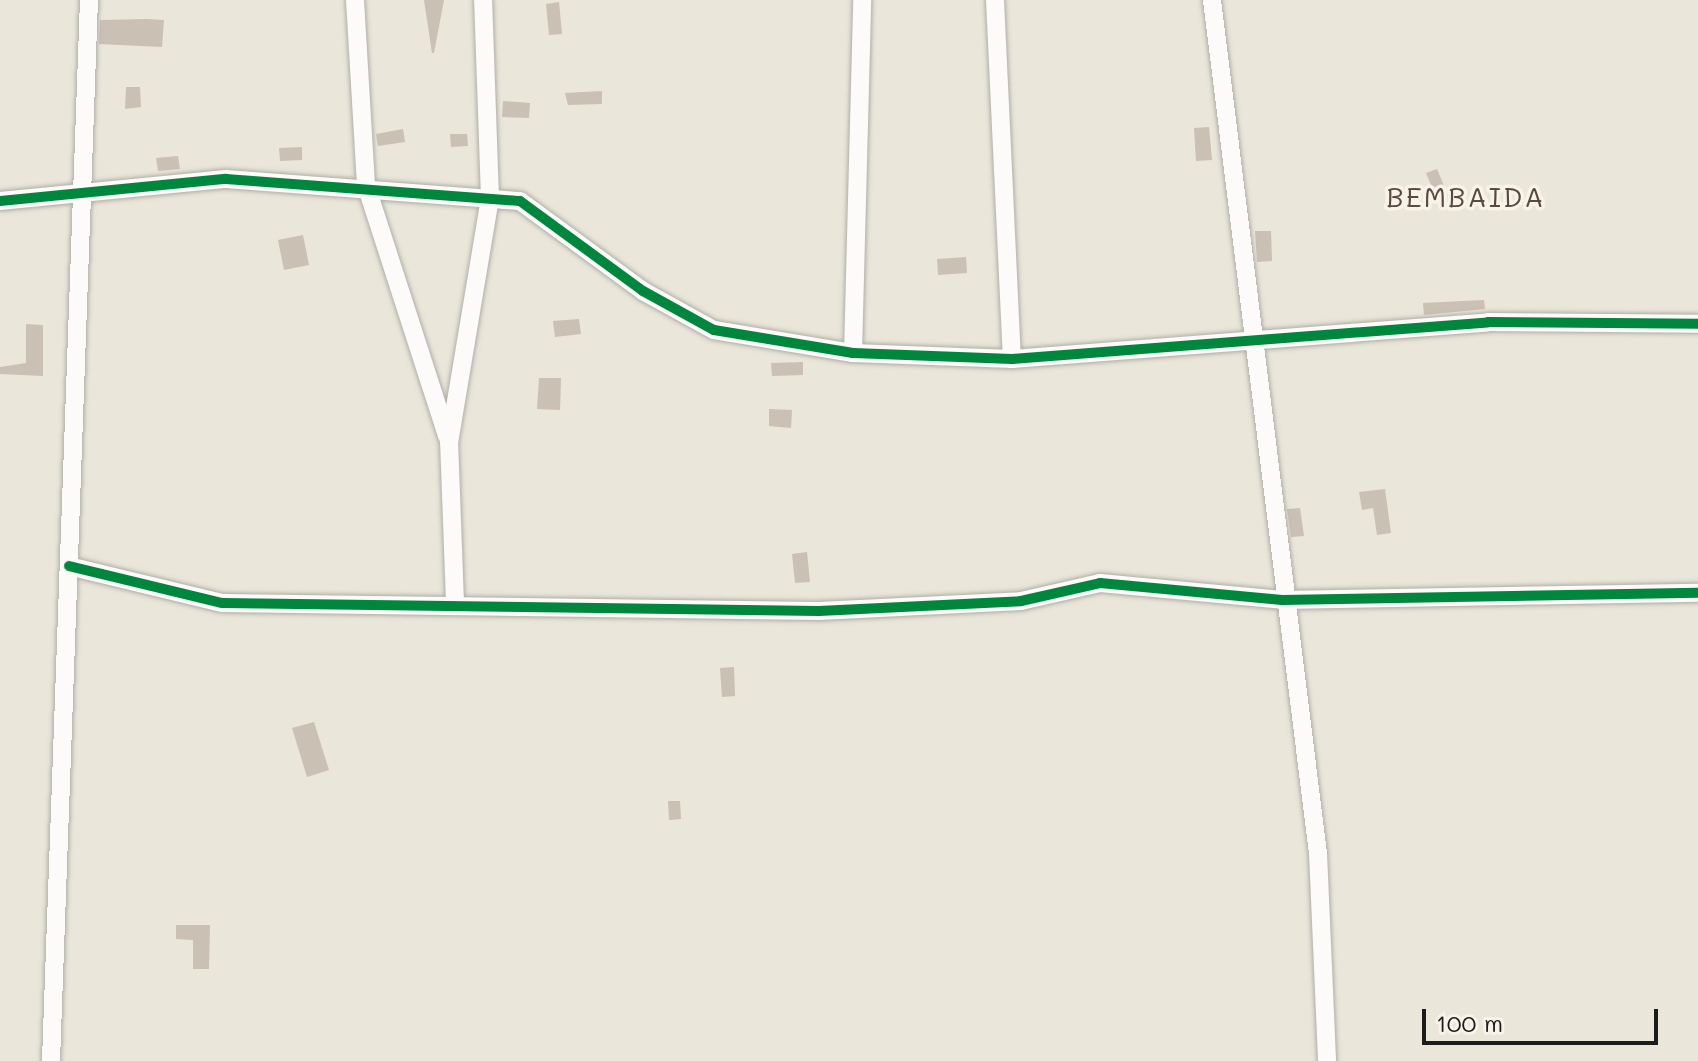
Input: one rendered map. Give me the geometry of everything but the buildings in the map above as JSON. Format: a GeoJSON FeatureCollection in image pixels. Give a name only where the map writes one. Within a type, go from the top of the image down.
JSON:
{"type":"FeatureCollection","features":[{"type":"Feature","properties":{"kind":"street"},"geometry":{"type":"LineString","coordinates":[[51,1061],[89,0]]}},
{"type":"Feature","properties":{"kind":"street"},"geometry":{"type":"LineString","coordinates":[[355,0],[366,185],[449,443]]}},
{"type":"Feature","properties":{"kind":"street"},"geometry":{"type":"LineString","coordinates":[[455,603],[449,443],[490,198],[483,0]]}},
{"type":"Feature","properties":{"kind":"street"},"geometry":{"type":"LineString","coordinates":[[853,353],[862,0]]}},
{"type":"Feature","properties":{"kind":"street"},"geometry":{"type":"LineString","coordinates":[[995,0],[1012,359]]}},
{"type":"Feature","properties":{"kind":"street"},"geometry":{"type":"LineString","coordinates":[[1212,0],[1255,340],[1282,600],[1318,853],[1327,1061]]}},
{"type":"Feature","properties":{"kind":"street"},"geometry":{"type":"LineString","coordinates":[[0,201],[82,196],[226,179],[366,185],[520,201],[643,291],[714,330],[853,353],[1012,359],[1488,322],[1698,324]]}},
{"type":"Feature","properties":{"kind":"street"},"geometry":{"type":"LineString","coordinates":[[69,566],[222,603],[455,603],[819,611],[1021,601],[1100,583],[1282,600],[1698,593]]}},
{"type":"Feature","properties":{"kind":"cycle path"},"geometry":{"type":"LineString","coordinates":[[0,201],[226,179],[520,201],[643,291],[714,330],[853,353],[1012,359],[1488,322],[1698,324]]}},
{"type":"Feature","properties":{"kind":"cycle path"},"geometry":{"type":"LineString","coordinates":[[69,566],[222,603],[819,611],[1021,601],[1100,583],[1282,600],[1698,593]]}},
{"type":"Feature","properties":{"kind":"district","name":"BEMBAIDA"},"geometry":{"type":"Point","coordinates":[1466,196]}}]}
